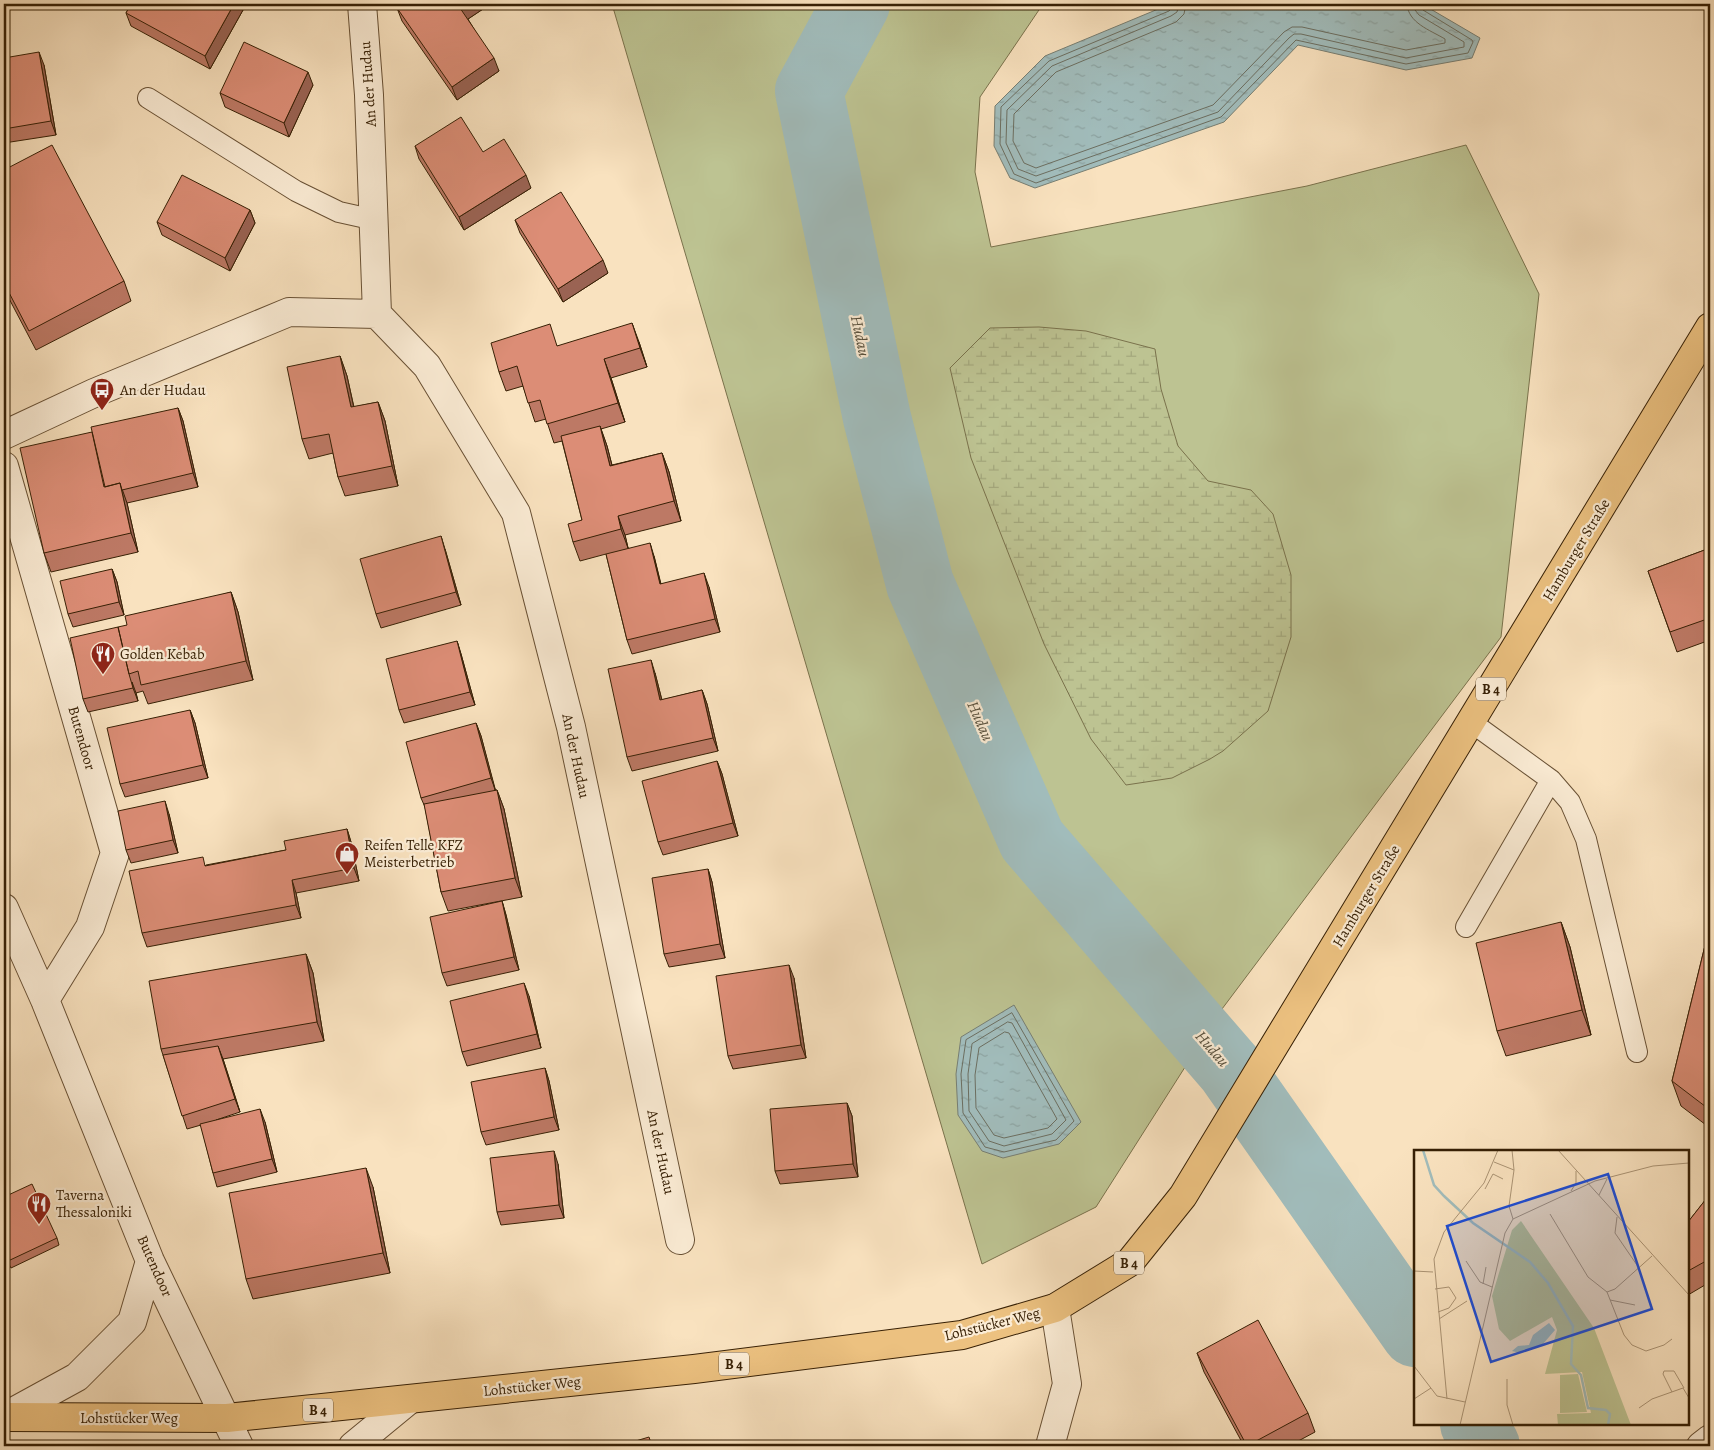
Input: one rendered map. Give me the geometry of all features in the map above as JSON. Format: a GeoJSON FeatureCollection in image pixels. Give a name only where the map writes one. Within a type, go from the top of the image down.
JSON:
{"type":"FeatureCollection","features":[{"type":"Feature","properties":{"kind":"main road","name":"Hamburger Straße"},"geometry":{"type":"LineString","coordinates":[[1055,1308],[1130,1262],[1183,1196],[1710,327]]}},
{"type":"Feature","properties":{"kind":"main road","name":"Lohstücker Weg"},"geometry":{"type":"LineString","coordinates":[[4,1417],[227,1418],[409,1400],[694,1369],[962,1335],[1055,1308]]}},
{"type":"Feature","properties":{"kind":"street","name":"An der Hudau"},"geometry":{"type":"LineString","coordinates":[[362,4],[369,95],[377,314],[427,366],[516,513],[571,727],[680,1240]]}},
{"type":"Feature","properties":{"kind":"street"},"geometry":{"type":"LineString","coordinates":[[4,436],[94,393],[289,312],[377,314]]}},
{"type":"Feature","properties":{"kind":"street","name":"Butendoor"},"geometry":{"type":"LineString","coordinates":[[4,466],[115,853],[90,927],[45,1000]]}},
{"type":"Feature","properties":{"kind":"street","name":"Butendoor"},"geometry":{"type":"LineString","coordinates":[[4,908],[45,1000],[150,1261],[239,1446]]}},
{"type":"Feature","properties":{"kind":"street","name":"Lohstücker Weg"},"geometry":{"type":"LineString","coordinates":[[4,1417],[77,1377],[132,1322],[150,1261]]}},
{"type":"Feature","properties":{"kind":"street"},"geometry":{"type":"LineString","coordinates":[[1050,1446],[1067,1384],[1055,1308]]}},
{"type":"Feature","properties":{"kind":"street"},"geometry":{"type":"LineString","coordinates":[[353,1446],[409,1400]]}},
{"type":"Feature","properties":{"kind":"street"},"geometry":{"type":"LineString","coordinates":[[1701,1446],[1710,1439]]}},
{"type":"Feature","properties":{"kind":"lane"},"geometry":{"type":"LineString","coordinates":[[148,98],[296,191],[338,212],[375,220]]}},
{"type":"Feature","properties":{"kind":"lane"},"geometry":{"type":"LineString","coordinates":[[1471,722],[1551,780],[1570,802],[1586,840],[1637,1052]]}},
{"type":"Feature","properties":{"kind":"lane"},"geometry":{"type":"LineString","coordinates":[[1466,927],[1551,780]]}},
{"type":"Feature","properties":{"kind":"green space"},"geometry":{"type":"Polygon","coordinates":[[[612,4],[1043,4],[980,97],[975,172],[991,247],[1307,186],[1466,145],[1539,294],[1501,637],[1222,1009],[1096,1207],[982,1264],[612,4]]]}},
{"type":"Feature","properties":{"kind":"green space"},"geometry":{"type":"Polygon","coordinates":[[[1039,327],[1086,331],[1155,349],[1161,389],[1178,446],[1208,481],[1251,490],[1273,514],[1291,575],[1291,637],[1268,711],[1223,751],[1172,778],[1126,785],[1091,739],[1044,644],[971,458],[950,368],[990,328],[1039,327]]]}},
{"type":"Feature","properties":{"kind":"water"},"geometry":{"type":"Polygon","coordinates":[[[1182,4],[1422,4],[1480,38],[1472,58],[1406,70],[1298,45],[1224,122],[1035,188],[1010,178],[994,146],[995,106],[1045,56],[1163,7],[1182,4]]]}},
{"type":"Feature","properties":{"kind":"water"},"geometry":{"type":"Polygon","coordinates":[[[1014,1005],[1081,1122],[1059,1144],[1003,1158],[982,1151],[958,1115],[956,1074],[961,1037],[1014,1005]]]}},
{"type":"Feature","properties":{"kind":"building"},"geometry":{"type":"Polygon","coordinates":[[[131,4],[234,4],[205,56],[126,13],[131,4]]]}},
{"type":"Feature","properties":{"kind":"building"},"geometry":{"type":"Polygon","coordinates":[[[403,4],[466,4],[460,8],[494,58],[452,87],[397,8],[403,4]]]}},
{"type":"Feature","properties":{"kind":"building"},"geometry":{"type":"Polygon","coordinates":[[[244,42],[308,72],[284,123],[220,93],[244,42]]]}},
{"type":"Feature","properties":{"kind":"building"},"geometry":{"type":"Polygon","coordinates":[[[39,52],[51,121],[4,129],[4,58],[39,52]]]}},
{"type":"Feature","properties":{"kind":"building"},"geometry":{"type":"Polygon","coordinates":[[[461,117],[483,152],[504,139],[526,175],[459,217],[415,146],[461,117]]]}},
{"type":"Feature","properties":{"kind":"building"},"geometry":{"type":"Polygon","coordinates":[[[52,145],[124,281],[29,331],[4,283],[4,170],[52,145]]]}},
{"type":"Feature","properties":{"kind":"building"},"geometry":{"type":"Polygon","coordinates":[[[182,175],[250,210],[225,258],[157,222],[182,175]]]}},
{"type":"Feature","properties":{"kind":"building"},"geometry":{"type":"Polygon","coordinates":[[[561,192],[603,260],[558,289],[515,220],[561,192]]]}},
{"type":"Feature","properties":{"kind":"building"},"geometry":{"type":"Polygon","coordinates":[[[632,323],[640,348],[604,359],[618,403],[547,424],[540,400],[528,403],[517,366],[499,372],[491,343],[550,324],[557,346],[632,323]]]}},
{"type":"Feature","properties":{"kind":"building"},"geometry":{"type":"Polygon","coordinates":[[[340,356],[351,407],[378,402],[392,466],[338,477],[329,434],[302,439],[287,367],[340,356]]]}},
{"type":"Feature","properties":{"kind":"building"},"geometry":{"type":"Polygon","coordinates":[[[178,408],[193,473],[122,490],[120,483],[105,487],[91,427],[178,408]]]}},
{"type":"Feature","properties":{"kind":"building"},"geometry":{"type":"Polygon","coordinates":[[[600,426],[610,466],[662,453],[674,501],[618,516],[621,529],[573,542],[568,524],[582,520],[561,436],[600,426]]]}},
{"type":"Feature","properties":{"kind":"building"},"geometry":{"type":"Polygon","coordinates":[[[92,432],[104,487],[120,483],[131,533],[44,553],[20,448],[92,432]]]}},
{"type":"Feature","properties":{"kind":"building"},"geometry":{"type":"Polygon","coordinates":[[[441,536],[456,592],[376,614],[360,559],[441,536]]]}},
{"type":"Feature","properties":{"kind":"building"},"geometry":{"type":"Polygon","coordinates":[[[650,543],[660,584],[704,573],[715,619],[627,640],[606,554],[650,543]]]}},
{"type":"Feature","properties":{"kind":"building"},"geometry":{"type":"Polygon","coordinates":[[[1710,548],[1710,618],[1670,632],[1648,571],[1710,548]]]}},
{"type":"Feature","properties":{"kind":"building"},"geometry":{"type":"Polygon","coordinates":[[[112,569],[119,602],[68,614],[60,581],[112,569]]]}},
{"type":"Feature","properties":{"kind":"building"},"geometry":{"type":"Polygon","coordinates":[[[231,592],[246,661],[141,685],[138,671],[129,674],[118,627],[127,625],[125,616],[231,592]]]}},
{"type":"Feature","properties":{"kind":"building"},"geometry":{"type":"Polygon","coordinates":[[[118,627],[133,688],[83,699],[70,638],[118,627]]]}},
{"type":"Feature","properties":{"kind":"building"},"geometry":{"type":"Polygon","coordinates":[[[457,641],[470,692],[399,710],[386,659],[457,641]]]}},
{"type":"Feature","properties":{"kind":"building"},"geometry":{"type":"Polygon","coordinates":[[[651,660],[660,700],[702,690],[713,738],[627,757],[608,669],[651,660]]]}},
{"type":"Feature","properties":{"kind":"building"},"geometry":{"type":"Polygon","coordinates":[[[190,710],[203,765],[120,784],[107,728],[190,710]]]}},
{"type":"Feature","properties":{"kind":"building"},"geometry":{"type":"Polygon","coordinates":[[[476,723],[491,778],[421,798],[406,742],[476,723]]]}},
{"type":"Feature","properties":{"kind":"building"},"geometry":{"type":"Polygon","coordinates":[[[717,761],[733,823],[658,842],[642,781],[717,761]]]}},
{"type":"Feature","properties":{"kind":"building"},"geometry":{"type":"Polygon","coordinates":[[[497,790],[515,878],[441,892],[424,804],[497,790]]]}},
{"type":"Feature","properties":{"kind":"building"},"geometry":{"type":"Polygon","coordinates":[[[165,801],[173,840],[126,850],[118,811],[165,801]]]}},
{"type":"Feature","properties":{"kind":"building"},"geometry":{"type":"Polygon","coordinates":[[[347,829],[354,868],[292,880],[296,905],[142,933],[129,871],[203,857],[205,866],[286,850],[284,841],[347,829]]]}},
{"type":"Feature","properties":{"kind":"building"},"geometry":{"type":"Polygon","coordinates":[[[708,869],[720,944],[664,954],[652,878],[708,869]]]}},
{"type":"Feature","properties":{"kind":"building"},"geometry":{"type":"Polygon","coordinates":[[[502,901],[514,957],[442,973],[430,917],[502,901]]]}},
{"type":"Feature","properties":{"kind":"building"},"geometry":{"type":"Polygon","coordinates":[[[1561,922],[1582,1010],[1497,1031],[1476,943],[1561,922]]]}},
{"type":"Feature","properties":{"kind":"building"},"geometry":{"type":"Polygon","coordinates":[[[1710,925],[1710,1110],[1672,1081],[1710,925]]]}},
{"type":"Feature","properties":{"kind":"building"},"geometry":{"type":"Polygon","coordinates":[[[306,954],[317,1022],[161,1049],[149,981],[306,954]]]}},
{"type":"Feature","properties":{"kind":"building"},"geometry":{"type":"Polygon","coordinates":[[[789,965],[801,1045],[728,1056],[716,976],[789,965]]]}},
{"type":"Feature","properties":{"kind":"building"},"geometry":{"type":"Polygon","coordinates":[[[524,983],[537,1034],[462,1052],[450,1001],[524,983]]]}},
{"type":"Feature","properties":{"kind":"building"},"geometry":{"type":"Polygon","coordinates":[[[218,1046],[235,1099],[182,1116],[163,1055],[218,1046]]]}},
{"type":"Feature","properties":{"kind":"building"},"geometry":{"type":"Polygon","coordinates":[[[545,1068],[554,1117],[481,1132],[471,1082],[545,1068]]]}},
{"type":"Feature","properties":{"kind":"building"},"geometry":{"type":"Polygon","coordinates":[[[847,1103],[853,1164],[775,1171],[770,1109],[847,1103]]]}},
{"type":"Feature","properties":{"kind":"building"},"geometry":{"type":"Polygon","coordinates":[[[260,1109],[272,1159],[213,1173],[200,1124],[260,1109]]]}},
{"type":"Feature","properties":{"kind":"building"},"geometry":{"type":"Polygon","coordinates":[[[554,1151],[559,1205],[497,1212],[490,1158],[554,1151]]]}},
{"type":"Feature","properties":{"kind":"building"},"geometry":{"type":"Polygon","coordinates":[[[366,1168],[383,1253],[246,1279],[229,1193],[366,1168]]]}},
{"type":"Feature","properties":{"kind":"building"},"geometry":{"type":"Polygon","coordinates":[[[32,1184],[57,1238],[8,1261],[4,1252],[4,1197],[32,1184]]]}},
{"type":"Feature","properties":{"kind":"building"},"geometry":{"type":"Polygon","coordinates":[[[1710,1194],[1710,1265],[1706,1261],[1689,1270],[1689,1221],[1710,1194]]]}},
{"type":"Feature","properties":{"kind":"building"},"geometry":{"type":"Polygon","coordinates":[[[1258,1320],[1308,1413],[1247,1446],[1197,1353],[1258,1320]]]}},
{"type":"Feature","properties":{"kind":"building"},"geometry":{"type":"Polygon","coordinates":[[[649,1437],[652,1446],[619,1446],[649,1437]]]}},
{"type":"Feature","properties":{"kind":"waterway","name":"Hudau"},"geometry":{"type":"LineString","coordinates":[[856,4],[809,91],[877,418],[920,584],[1032,840],[1230,1069],[1414,1332]]}},
{"type":"Feature","properties":{"kind":"waterway","name":"Hudau"},"geometry":{"type":"LineString","coordinates":[[1475,1425],[1486,1446]]}},
{"type":"Feature","properties":{"kind":"place","name":"An der Hudau"},"geometry":{"type":"Point","coordinates":[102,411]}},
{"type":"Feature","properties":{"kind":"place","name":"Golden Kebab"},"geometry":{"type":"Point","coordinates":[103,675]}},
{"type":"Feature","properties":{"kind":"place","name":"Reifen Telle KFZ Meisterbetrieb"},"geometry":{"type":"Point","coordinates":[347,875]}},
{"type":"Feature","properties":{"kind":"place","name":"Taverna Thessaloniki"},"geometry":{"type":"Point","coordinates":[39,1225]}}]}
